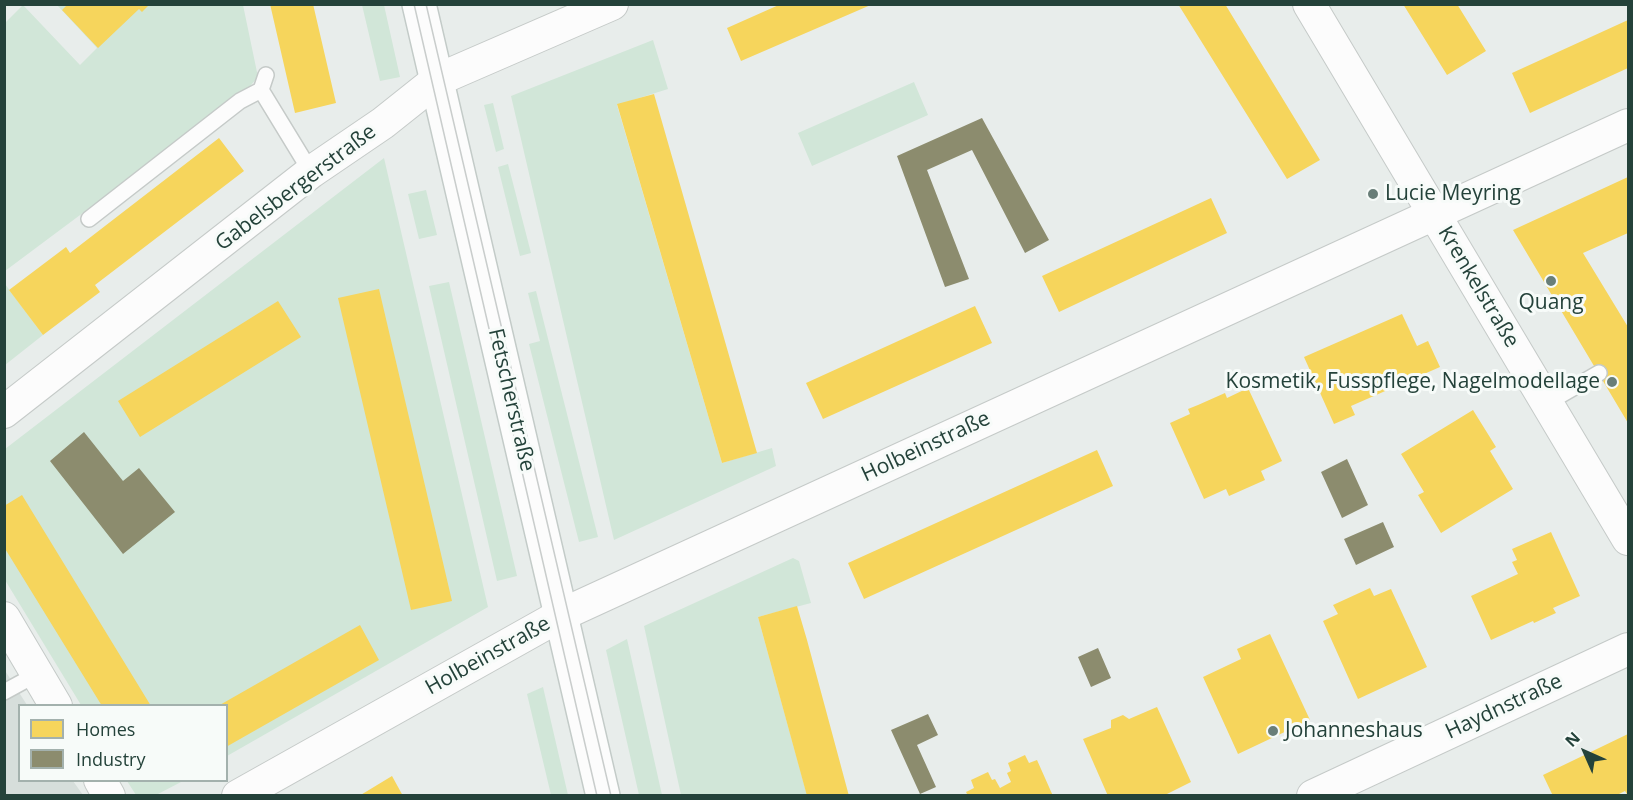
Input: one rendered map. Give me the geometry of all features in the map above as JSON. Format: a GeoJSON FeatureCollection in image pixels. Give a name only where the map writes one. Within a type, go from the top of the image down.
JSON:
{"type":"FeatureCollection","features":[{"type":"Feature","properties":{"kind":"main road","name":"Fetscherstraße"},"geometry":{"type":"LineString","coordinates":[[419,4],[603,795]]}},
{"type":"Feature","properties":{"kind":"street","name":"Gabelsbergerstraße"},"geometry":{"type":"LineString","coordinates":[[4,412],[311,172],[383,123],[437,81],[612,4]]}},
{"type":"Feature","properties":{"kind":"street","name":"Krenkelstraße"},"geometry":{"type":"LineString","coordinates":[[1308,4],[1629,539]]}},
{"type":"Feature","properties":{"kind":"street","name":"Holbeinstraße"},"geometry":{"type":"LineString","coordinates":[[238,795],[561,615],[1629,125]]}},
{"type":"Feature","properties":{"kind":"street"},"geometry":{"type":"LineString","coordinates":[[4,618],[55,704]]}},
{"type":"Feature","properties":{"kind":"street","name":"Haydnstraße"},"geometry":{"type":"LineString","coordinates":[[1326,793],[1629,649]]}},
{"type":"Feature","properties":{"kind":"street"},"geometry":{"type":"LineString","coordinates":[[101,782],[109,795]]}},
{"type":"Feature","properties":{"kind":"lane"},"geometry":{"type":"LineString","coordinates":[[89,219],[240,101],[261,90],[266,75]]}},
{"type":"Feature","properties":{"kind":"lane"},"geometry":{"type":"LineString","coordinates":[[261,90],[311,172]]}},
{"type":"Feature","properties":{"kind":"lane"},"geometry":{"type":"LineString","coordinates":[[1547,403],[1599,373]]}},
{"type":"Feature","properties":{"kind":"lane"},"geometry":{"type":"LineString","coordinates":[[4,692],[37,674]]}},
{"type":"Feature","properties":{"kind":"shaded area"},"geometry":{"type":"Polygon","coordinates":[[[4,669],[26,704],[18,704],[18,782],[74,782],[83,795],[5,795],[4,669]]]}},
{"type":"Feature","properties":{"kind":"green space"},"geometry":{"type":"Polygon","coordinates":[[[23,5],[80,65],[97,48],[57,5],[243,5],[258,77],[245,92],[5,271],[5,23],[23,5]]]}},
{"type":"Feature","properties":{"kind":"green space"},"geometry":{"type":"Polygon","coordinates":[[[362,5],[384,5],[400,77],[380,81],[362,5]]]}},
{"type":"Feature","properties":{"kind":"green space"},"geometry":{"type":"Polygon","coordinates":[[[653,40],[668,89],[617,105],[722,463],[772,448],[776,466],[614,540],[511,96],[653,40]]]}},
{"type":"Feature","properties":{"kind":"green space"},"geometry":{"type":"Polygon","coordinates":[[[914,82],[928,115],[812,166],[798,133],[914,82]]]}},
{"type":"Feature","properties":{"kind":"green space"},"geometry":{"type":"Polygon","coordinates":[[[493,103],[504,149],[496,152],[484,105],[493,103]]]}},
{"type":"Feature","properties":{"kind":"green space"},"geometry":{"type":"Polygon","coordinates":[[[384,158],[488,607],[228,755],[228,704],[80,704],[5,580],[5,449],[384,158]]]}},
{"type":"Feature","properties":{"kind":"green space"},"geometry":{"type":"Polygon","coordinates":[[[508,164],[531,253],[520,256],[498,167],[508,164]]]}},
{"type":"Feature","properties":{"kind":"green space"},"geometry":{"type":"Polygon","coordinates":[[[426,190],[437,235],[419,239],[408,194],[426,190]]]}},
{"type":"Feature","properties":{"kind":"green space"},"geometry":{"type":"Polygon","coordinates":[[[449,282],[517,576],[497,581],[429,286],[449,282]]]}},
{"type":"Feature","properties":{"kind":"green space"},"geometry":{"type":"Polygon","coordinates":[[[5,284],[43,335],[5,365],[5,284]]]}},
{"type":"Feature","properties":{"kind":"green space"},"geometry":{"type":"Polygon","coordinates":[[[536,291],[598,537],[579,542],[529,344],[540,341],[528,293],[536,291]]]}},
{"type":"Feature","properties":{"kind":"green space"},"geometry":{"type":"Polygon","coordinates":[[[793,558],[799,561],[811,603],[758,617],[807,795],[681,795],[644,626],[793,558]]]}},
{"type":"Feature","properties":{"kind":"green space"},"geometry":{"type":"Polygon","coordinates":[[[627,639],[662,795],[639,795],[606,650],[627,639]]]}},
{"type":"Feature","properties":{"kind":"green space"},"geometry":{"type":"Polygon","coordinates":[[[543,687],[568,795],[551,795],[527,694],[543,687]]]}},
{"type":"Feature","properties":{"kind":"green space"},"geometry":{"type":"Polygon","coordinates":[[[128,782],[181,782],[156,795],[136,795],[128,782]]]}},
{"type":"Feature","properties":{"kind":"building: Homes"},"geometry":{"type":"Polygon","coordinates":[[[68,4],[150,4],[142,12],[139,9],[98,48],[62,10],[68,4]]]}},
{"type":"Feature","properties":{"kind":"building: Homes"},"geometry":{"type":"Polygon","coordinates":[[[270,4],[313,4],[336,103],[295,113],[270,4]]]}},
{"type":"Feature","properties":{"kind":"building: Homes"},"geometry":{"type":"Polygon","coordinates":[[[781,4],[873,4],[741,61],[727,28],[781,4]]]}},
{"type":"Feature","properties":{"kind":"building: Homes"},"geometry":{"type":"Polygon","coordinates":[[[1178,4],[1225,4],[1320,160],[1287,179],[1178,4]]]}},
{"type":"Feature","properties":{"kind":"building: Homes"},"geometry":{"type":"Polygon","coordinates":[[[1403,4],[1457,4],[1486,51],[1447,75],[1403,4]]]}},
{"type":"Feature","properties":{"kind":"building: Homes"},"geometry":{"type":"Polygon","coordinates":[[[1628,20],[1628,68],[1530,113],[1512,73],[1628,20]]]}},
{"type":"Feature","properties":{"kind":"building: Homes"},"geometry":{"type":"Polygon","coordinates":[[[654,94],[757,453],[722,463],[617,104],[654,94]]]}},
{"type":"Feature","properties":{"kind":"building: Homes"},"geometry":{"type":"Polygon","coordinates":[[[219,138],[244,171],[95,285],[100,292],[43,335],[9,290],[66,247],[70,253],[219,138]]]}},
{"type":"Feature","properties":{"kind":"building: Homes"},"geometry":{"type":"Polygon","coordinates":[[[1628,177],[1628,233],[1583,253],[1628,327],[1628,423],[1513,230],[1628,177]]]}},
{"type":"Feature","properties":{"kind":"building: Homes"},"geometry":{"type":"Polygon","coordinates":[[[1211,198],[1227,233],[1059,312],[1042,276],[1211,198]]]}},
{"type":"Feature","properties":{"kind":"building: Homes"},"geometry":{"type":"Polygon","coordinates":[[[379,289],[452,601],[411,610],[338,298],[379,289]]]}},
{"type":"Feature","properties":{"kind":"building: Homes"},"geometry":{"type":"Polygon","coordinates":[[[278,301],[301,337],[140,437],[118,401],[278,301]]]}},
{"type":"Feature","properties":{"kind":"building: Homes"},"geometry":{"type":"Polygon","coordinates":[[[975,306],[992,343],[823,419],[806,383],[975,306]]]}},
{"type":"Feature","properties":{"kind":"building: Homes"},"geometry":{"type":"Polygon","coordinates":[[[1402,314],[1417,346],[1428,341],[1440,367],[1351,406],[1355,415],[1334,424],[1304,357],[1402,314]]]}},
{"type":"Feature","properties":{"kind":"building: Homes"},"geometry":{"type":"Polygon","coordinates":[[[1248,388],[1282,461],[1261,471],[1265,480],[1229,496],[1226,489],[1204,499],[1170,423],[1190,414],[1188,409],[1225,393],[1227,398],[1248,388]]]}},
{"type":"Feature","properties":{"kind":"building: Homes"},"geometry":{"type":"Polygon","coordinates":[[[1473,410],[1496,447],[1490,451],[1513,489],[1441,533],[1418,495],[1424,492],[1401,454],[1473,410]]]}},
{"type":"Feature","properties":{"kind":"building: Homes"},"geometry":{"type":"Polygon","coordinates":[[[1097,450],[1113,486],[864,599],[848,563],[1097,450]]]}},
{"type":"Feature","properties":{"kind":"building: Homes"},"geometry":{"type":"Polygon","coordinates":[[[22,495],[150,704],[101,704],[4,547],[4,506],[22,495]]]}},
{"type":"Feature","properties":{"kind":"building: Homes"},"geometry":{"type":"Polygon","coordinates":[[[1551,532],[1580,596],[1553,608],[1556,613],[1491,640],[1471,596],[1518,574],[1512,562],[1517,560],[1512,549],[1551,532]]]}},
{"type":"Feature","properties":{"kind":"building: Homes"},"geometry":{"type":"Polygon","coordinates":[[[1370,588],[1374,596],[1391,589],[1427,667],[1358,699],[1323,621],[1338,614],[1333,605],[1370,588]]]}},
{"type":"Feature","properties":{"kind":"building: Homes"},"geometry":{"type":"Polygon","coordinates":[[[797,606],[849,796],[807,796],[758,617],[797,606]]]}},
{"type":"Feature","properties":{"kind":"building: Homes"},"geometry":{"type":"Polygon","coordinates":[[[360,625],[379,660],[228,746],[228,704],[222,704],[360,625]]]}},
{"type":"Feature","properties":{"kind":"building: Homes"},"geometry":{"type":"Polygon","coordinates":[[[1270,634],[1310,720],[1238,754],[1203,677],[1241,659],[1237,649],[1270,634]]]}},
{"type":"Feature","properties":{"kind":"building: Homes"},"geometry":{"type":"Polygon","coordinates":[[[1157,707],[1191,782],[1163,796],[1108,796],[1083,739],[1111,728],[1111,720],[1123,715],[1129,719],[1157,707]]]}},
{"type":"Feature","properties":{"kind":"building: Homes"},"geometry":{"type":"Polygon","coordinates":[[[1628,734],[1628,796],[1625,791],[1615,796],[1553,796],[1543,775],[1628,734]]]}},
{"type":"Feature","properties":{"kind":"building: Homes"},"geometry":{"type":"Polygon","coordinates":[[[1025,755],[1029,763],[1037,760],[1053,796],[968,796],[966,792],[974,788],[971,780],[988,772],[1000,788],[1011,782],[1007,773],[1011,771],[1008,763],[1025,755]]]}},
{"type":"Feature","properties":{"kind":"building: Homes"},"geometry":{"type":"Polygon","coordinates":[[[392,776],[403,796],[359,796],[392,776]]]}},
{"type":"Feature","properties":{"kind":"building: Industry"},"geometry":{"type":"Polygon","coordinates":[[[982,118],[1049,240],[1025,253],[972,150],[927,170],[969,279],[945,287],[897,156],[982,118]]]}},
{"type":"Feature","properties":{"kind":"building: Industry"},"geometry":{"type":"Polygon","coordinates":[[[84,432],[123,481],[139,468],[175,512],[123,554],[50,461],[84,432]]]}},
{"type":"Feature","properties":{"kind":"building: Industry"},"geometry":{"type":"Polygon","coordinates":[[[1347,459],[1368,505],[1342,518],[1321,472],[1347,459]]]}},
{"type":"Feature","properties":{"kind":"building: Industry"},"geometry":{"type":"Polygon","coordinates":[[[1383,522],[1394,547],[1356,565],[1344,539],[1383,522]]]}},
{"type":"Feature","properties":{"kind":"building: Industry"},"geometry":{"type":"Polygon","coordinates":[[[1098,648],[1111,678],[1091,687],[1078,657],[1098,648]]]}},
{"type":"Feature","properties":{"kind":"building: Industry"},"geometry":{"type":"Polygon","coordinates":[[[928,714],[938,735],[917,745],[936,787],[920,794],[891,730],[928,714]]]}},
{"type":"Feature","properties":{"kind":"tram line"},"geometry":{"type":"LineString","coordinates":[[414,4],[597,796]]}},
{"type":"Feature","properties":{"kind":"tram line"},"geometry":{"type":"LineString","coordinates":[[426,4],[611,796]]}},
{"type":"Feature","properties":{"kind":"place","name":"Lucie Meyring"},"geometry":{"type":"Point","coordinates":[1373,194]}},
{"type":"Feature","properties":{"kind":"place","name":"Quang"},"geometry":{"type":"Point","coordinates":[1551,281]}},
{"type":"Feature","properties":{"kind":"place","name":"Kosmetik, Fusspflege, Nagelmodellage"},"geometry":{"type":"Point","coordinates":[1612,382]}},
{"type":"Feature","properties":{"kind":"place","name":"Johanneshaus"},"geometry":{"type":"Point","coordinates":[1273,731]}}]}
